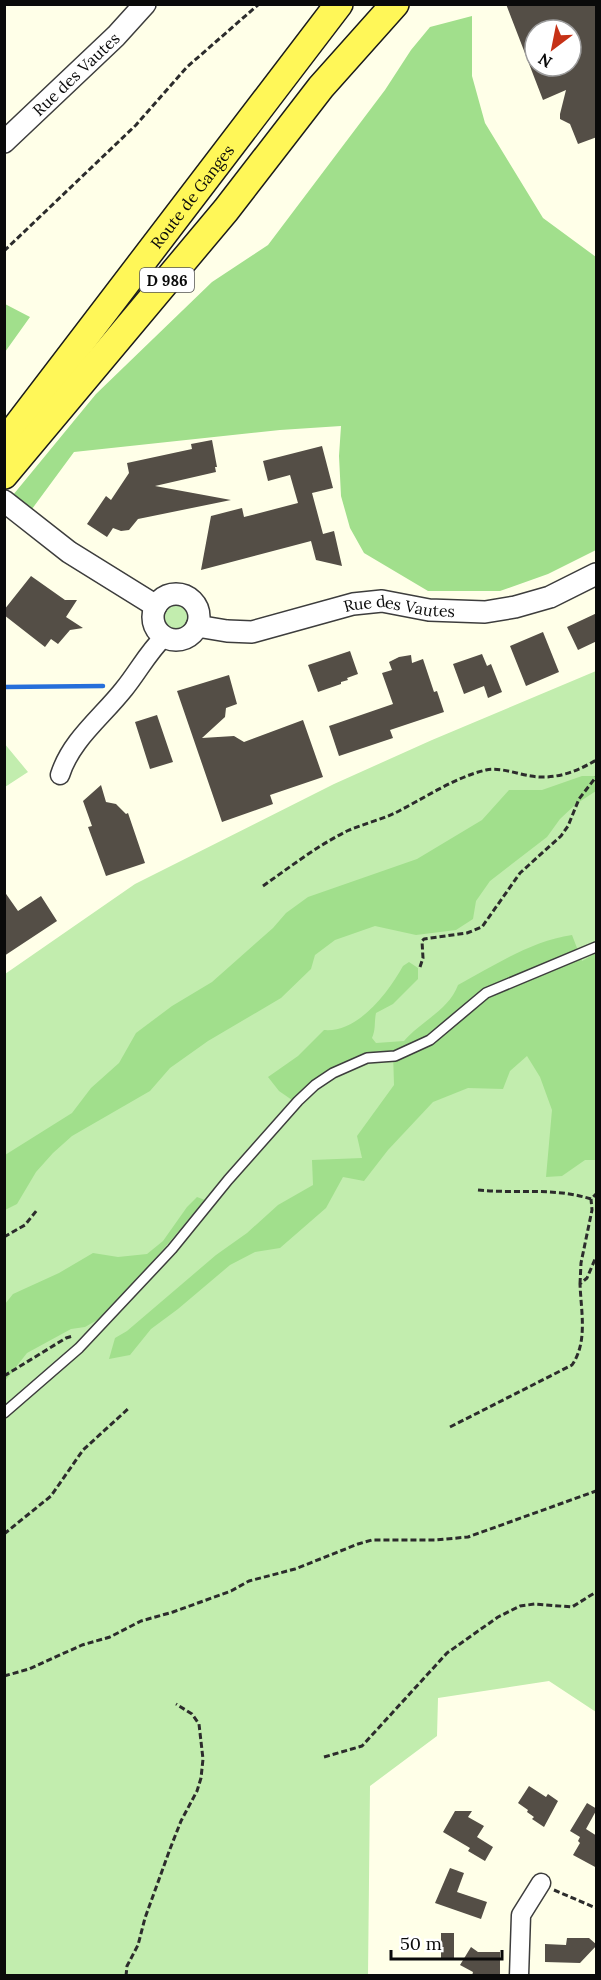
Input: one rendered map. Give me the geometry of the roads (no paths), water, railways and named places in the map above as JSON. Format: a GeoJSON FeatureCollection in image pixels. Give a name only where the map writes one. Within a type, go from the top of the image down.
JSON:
{"type":"FeatureCollection","features":[{"type":"Feature","properties":{"kind":"main road","name":"Route de Ganges"},"geometry":{"type":"LineString","coordinates":[[4,443],[339,4]]}},
{"type":"Feature","properties":{"kind":"main road","name":"D 986"},"geometry":{"type":"LineString","coordinates":[[7,472],[226,210],[321,87],[395,4]]}},
{"type":"Feature","properties":{"kind":"main road"},"geometry":{"type":"LineString","coordinates":[[321,87],[411,4]]}},
{"type":"Feature","properties":{"kind":"street","name":"Rue des Vautes"},"geometry":{"type":"LineString","coordinates":[[4,142],[116,36],[145,4]]}},
{"type":"Feature","properties":{"kind":"street"},"geometry":{"type":"LineString","coordinates":[[4,501],[69,552],[156,606]]}},
{"type":"Feature","properties":{"kind":"street","name":"Rue des Vautes"},"geometry":{"type":"LineString","coordinates":[[197,626],[252,632],[353,604],[382,601],[429,610],[485,612],[550,597],[597,574]]}},
{"type":"Feature","properties":{"kind":"street"},"geometry":{"type":"LineString","coordinates":[[169,595],[180,595],[195,604],[197,626],[190,635],[180,640],[164,637],[154,626],[153,612],[156,606],[169,595]]}},
{"type":"Feature","properties":{"kind":"street"},"geometry":{"type":"LineString","coordinates":[[60,775],[67,757],[79,739],[124,689],[164,637]]}},
{"type":"Feature","properties":{"kind":"street"},"geometry":{"type":"LineString","coordinates":[[519,1976],[521,1915],[541,1883]]}},
{"type":"Feature","properties":{"kind":"lane"},"geometry":{"type":"LineString","coordinates":[[4,1413],[42,1382],[91,1335],[172,1249],[228,1180],[315,1085],[333,1073],[368,1058],[395,1056],[430,1040],[486,993],[597,947]]}},
{"type":"Feature","properties":{"kind":"waterway"},"geometry":{"type":"LineString","coordinates":[[4,687],[103,686]]}}]}
